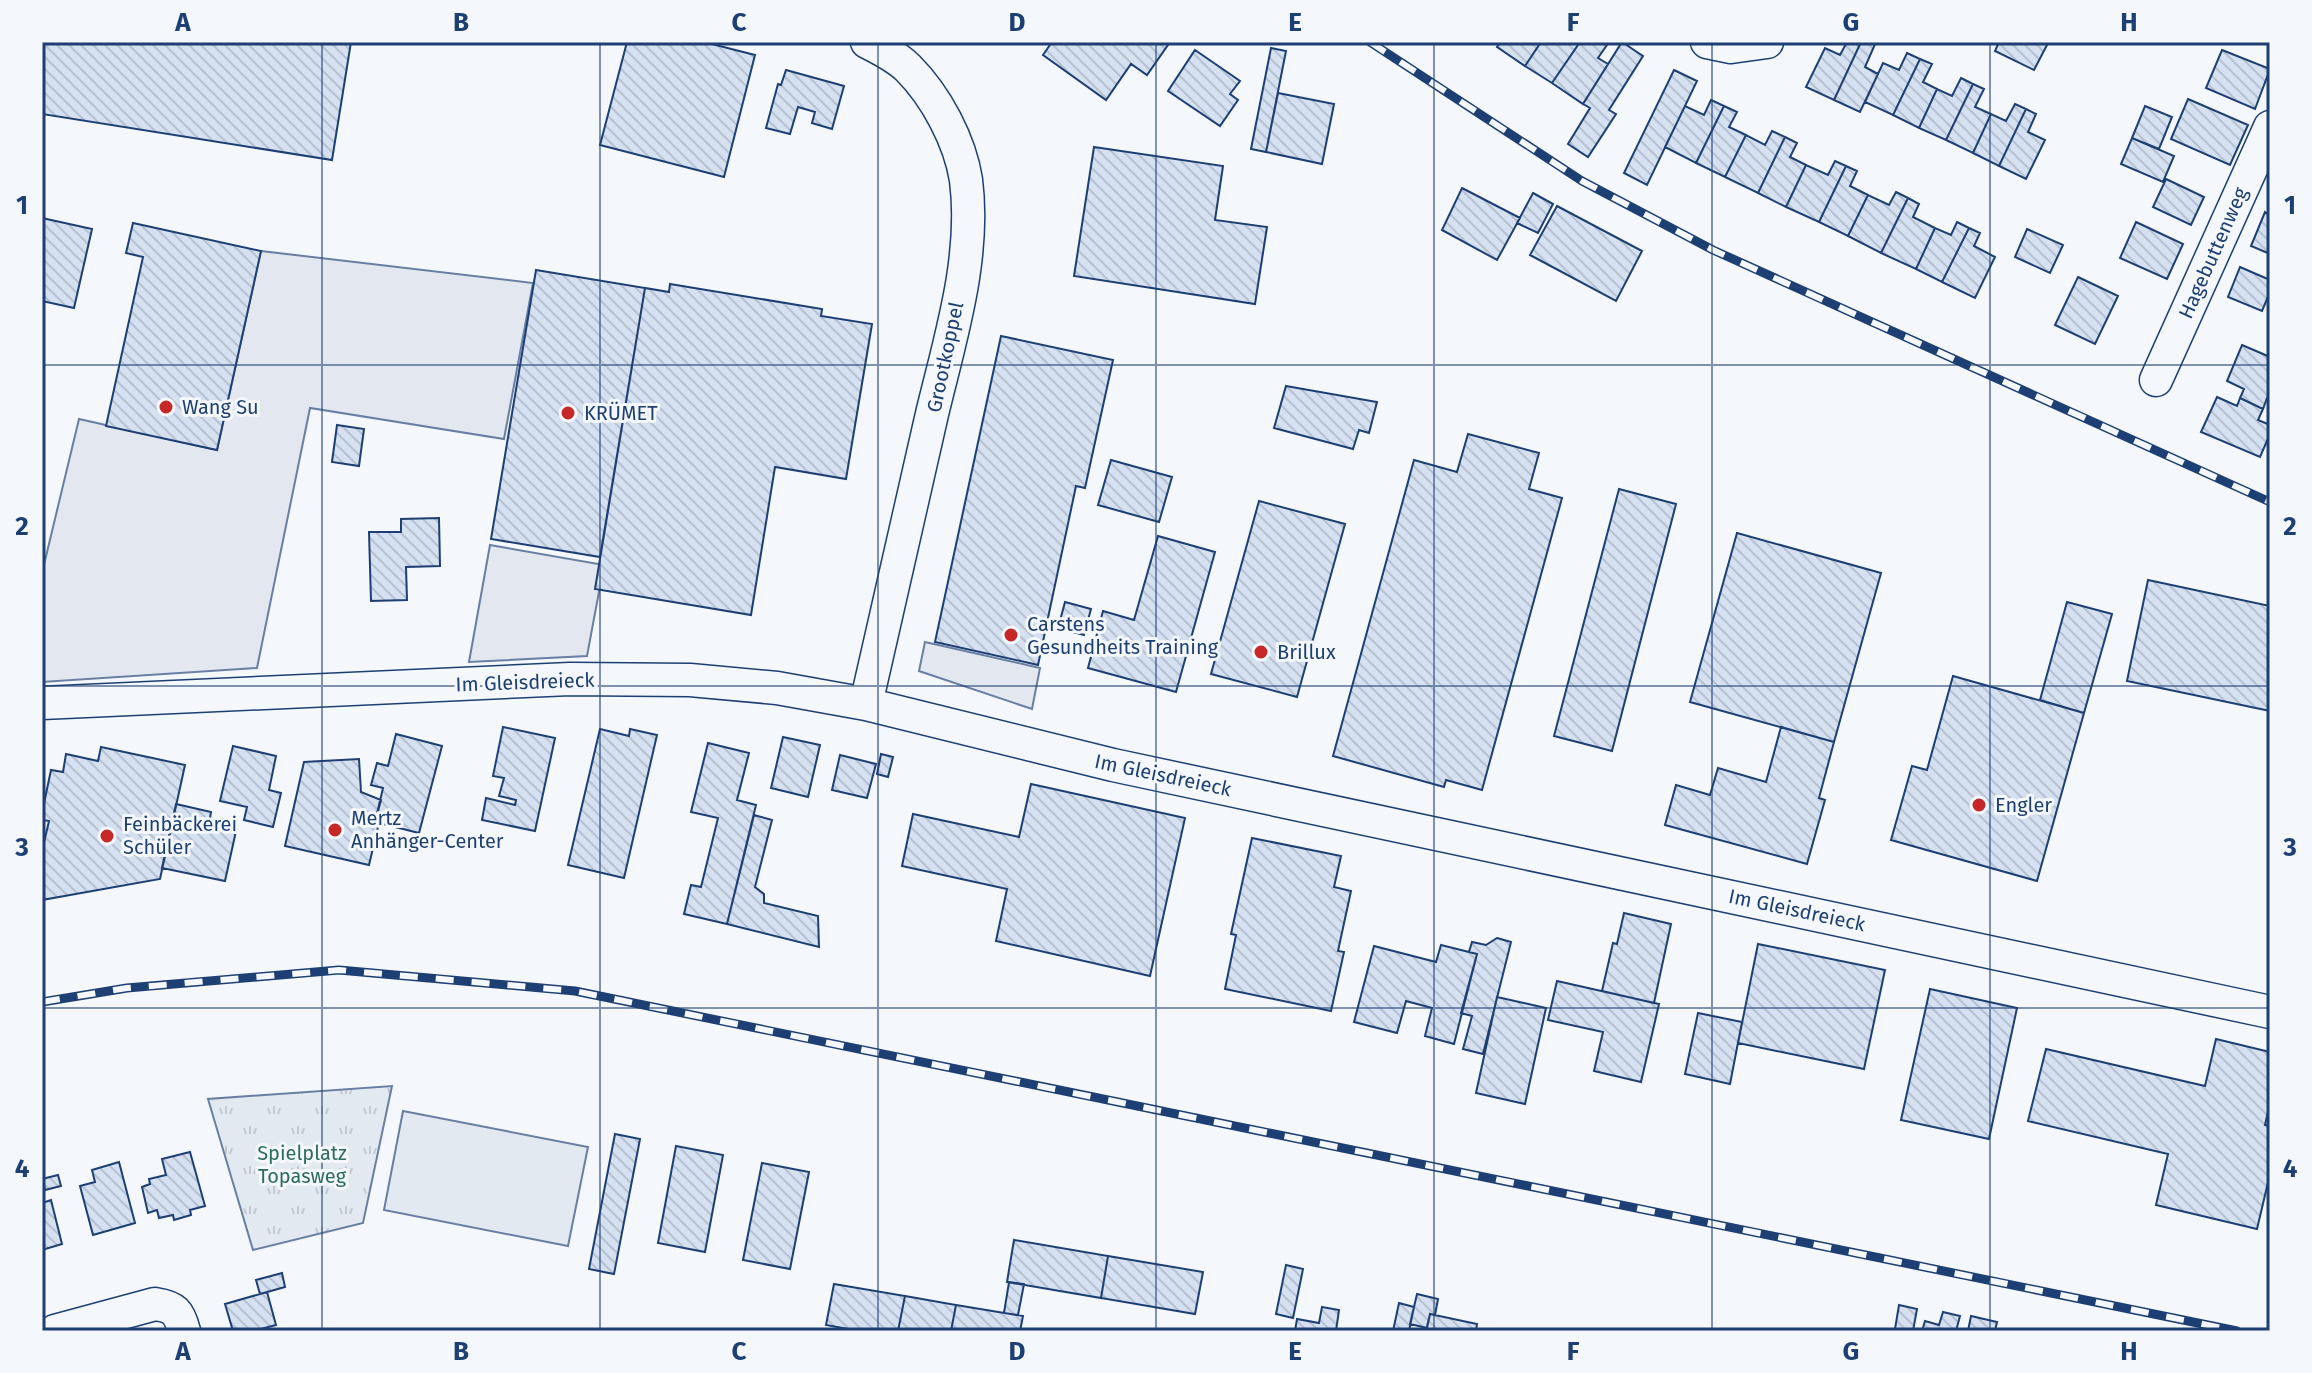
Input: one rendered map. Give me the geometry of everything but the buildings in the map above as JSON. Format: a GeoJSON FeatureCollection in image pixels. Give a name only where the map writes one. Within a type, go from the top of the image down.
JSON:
{"type":"FeatureCollection","features":[{"type":"Feature","properties":{"kind":"street","name":"Grootkoppel"},"geometry":{"type":"LineString","coordinates":[[866,704],[955,316],[968,216],[959,150],[945,121],[927,91],[907,67],[867,42]]}},
{"type":"Feature","properties":{"kind":"street"},"geometry":{"type":"LineString","coordinates":[[1707,42],[1731,47],[1767,42]]}},
{"type":"Feature","properties":{"kind":"street","name":"Hagebuttenweg"},"geometry":{"type":"LineString","coordinates":[[2156,380],[2270,127]]}},
{"type":"Feature","properties":{"kind":"street","name":"Im Gleisdreieck"},"geometry":{"type":"LineString","coordinates":[[42,703],[600,679],[690,680],[777,688],[866,704],[1113,765],[2270,1012]]}},
{"type":"Feature","properties":{"kind":"street"},"geometry":{"type":"LineString","coordinates":[[55,1331],[155,1304],[178,1319]]}},
{"type":"Feature","properties":{"kind":"green space","name":"Spielplatz Topasweg"},"geometry":{"type":"Polygon","coordinates":[[[392,1086],[363,1223],[253,1250],[208,1099],[392,1086]]]}},
{"type":"Feature","properties":{"kind":"green space"},"geometry":{"type":"Polygon","coordinates":[[[403,1111],[588,1147],[568,1246],[384,1210],[403,1111]]]}},
{"type":"Feature","properties":{"kind":"shaded area"},"geometry":{"type":"Polygon","coordinates":[[[261,251],[533,283],[504,439],[310,408],[257,668],[42,682],[42,573],[79,419],[217,450],[261,251]]]}},
{"type":"Feature","properties":{"kind":"shaded area"},"geometry":{"type":"Polygon","coordinates":[[[490,545],[604,565],[587,656],[469,662],[490,545]]]}},
{"type":"Feature","properties":{"kind":"shaded area"},"geometry":{"type":"Polygon","coordinates":[[[925,642],[1040,668],[1032,709],[919,671],[925,642]]]}},
{"type":"Feature","properties":{"kind":"railway"},"geometry":{"type":"LineString","coordinates":[[1370,42],[1582,181],[1713,250],[2270,502]]}},
{"type":"Feature","properties":{"kind":"railway"},"geometry":{"type":"LineString","coordinates":[[42,1002],[127,988],[339,970],[575,991],[2237,1331]]}},
{"type":"Feature","properties":{"kind":"place","name":"Wang Su"},"geometry":{"type":"Point","coordinates":[166,407]}},
{"type":"Feature","properties":{"kind":"place","name":"KRÜMET"},"geometry":{"type":"Point","coordinates":[568,413]}},
{"type":"Feature","properties":{"kind":"place","name":"Carstens Gesundheits Training"},"geometry":{"type":"Point","coordinates":[1011,635]}},
{"type":"Feature","properties":{"kind":"place","name":"Brillux"},"geometry":{"type":"Point","coordinates":[1261,652]}},
{"type":"Feature","properties":{"kind":"place","name":"Engler"},"geometry":{"type":"Point","coordinates":[1979,805]}},
{"type":"Feature","properties":{"kind":"place","name":"Mertz Anhänger-Center"},"geometry":{"type":"Point","coordinates":[335,830]}},
{"type":"Feature","properties":{"kind":"place","name":"Feinbäckerei Schüler"},"geometry":{"type":"Point","coordinates":[107,836]}}]}
